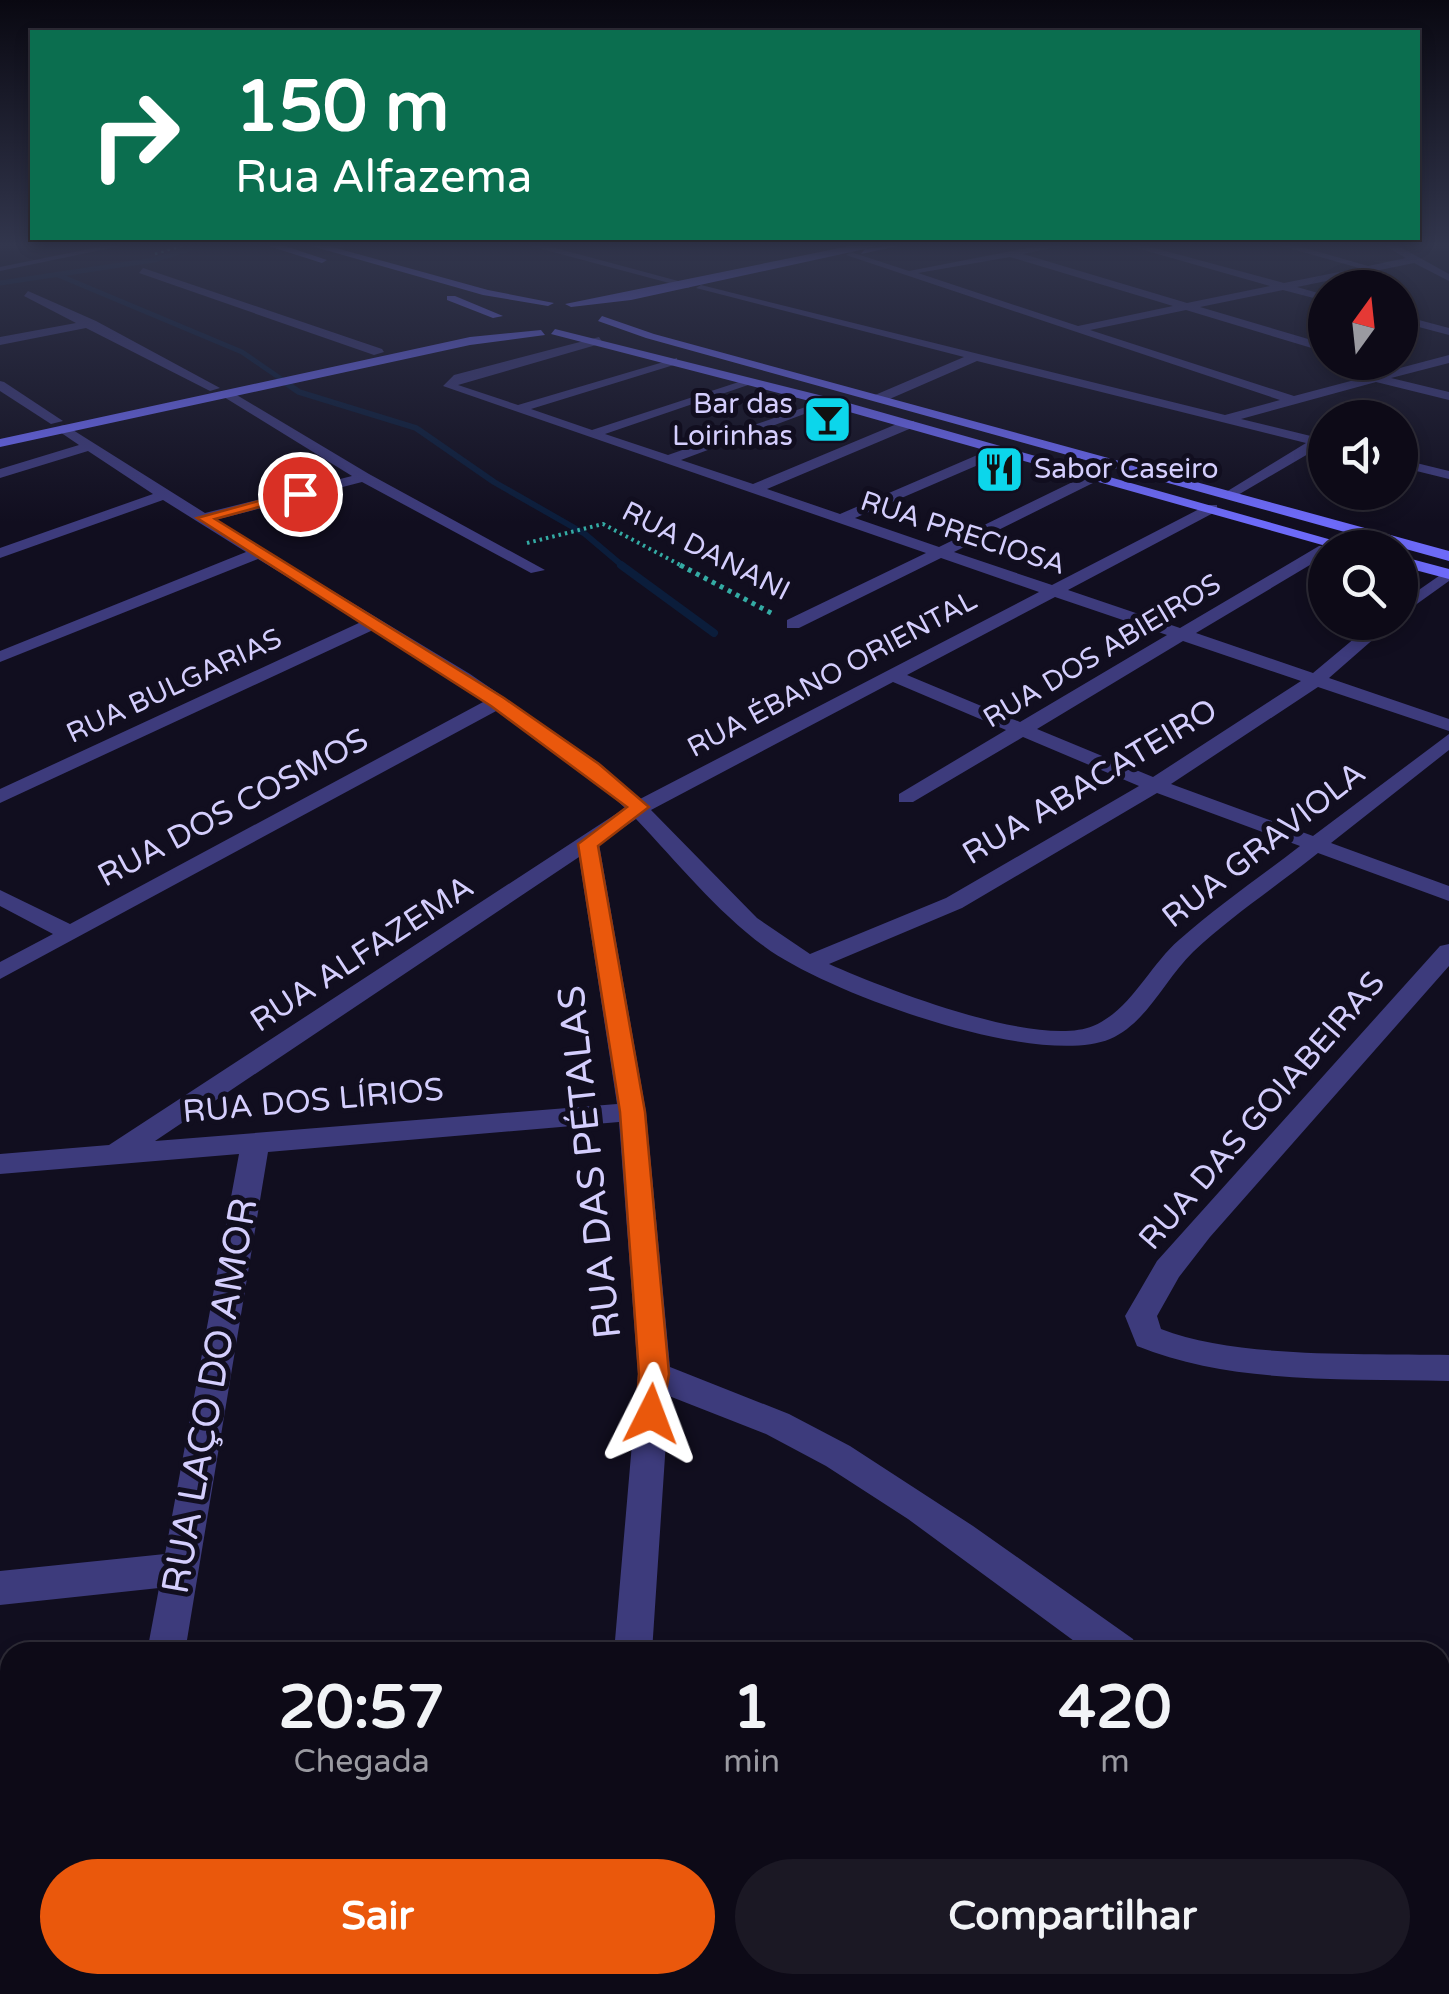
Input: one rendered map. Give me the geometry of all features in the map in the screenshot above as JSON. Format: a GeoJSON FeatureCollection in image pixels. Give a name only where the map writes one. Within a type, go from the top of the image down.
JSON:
{"type":"FeatureCollection","features":[{"type":"Feature","properties":{"kind":"street"},"geometry":{"type":"LineString","coordinates":[[0,341],[25,336]]}},
{"type":"Feature","properties":{"kind":"street"},"geometry":{"type":"LineString","coordinates":[[116,336],[219,391],[364,477],[538,570]]}},
{"type":"Feature","properties":{"kind":"street"},"geometry":{"type":"LineString","coordinates":[[332,336],[378,352]]}},
{"type":"Feature","properties":{"kind":"street"},"geometry":{"type":"LineString","coordinates":[[219,391],[436,336]]}},
{"type":"Feature","properties":{"kind":"street"},"geometry":{"type":"LineString","coordinates":[[0,433],[60,425],[470,341],[513,336]]}},
{"type":"Feature","properties":{"kind":"street"},"geometry":{"type":"LineString","coordinates":[[571,336],[910,424],[1308,538]]}},
{"type":"Feature","properties":{"kind":"street"},"geometry":{"type":"LineString","coordinates":[[665,336],[1449,556]]}},
{"type":"Feature","properties":{"kind":"street"},"geometry":{"type":"LineString","coordinates":[[892,336],[1308,440]]}},
{"type":"Feature","properties":{"kind":"street"},"geometry":{"type":"LineString","coordinates":[[1105,336],[1292,400]]}},
{"type":"Feature","properties":{"kind":"street","name":"RUA PRECIOSA"},"geometry":{"type":"LineString","coordinates":[[600,341],[458,378],[450,386],[1449,725]]}},
{"type":"Feature","properties":{"kind":"street"},"geometry":{"type":"LineString","coordinates":[[880,398],[975,357]]}},
{"type":"Feature","properties":{"kind":"street"},"geometry":{"type":"LineString","coordinates":[[1418,367],[1449,359]]}},
{"type":"Feature","properties":{"kind":"street"},"geometry":{"type":"LineString","coordinates":[[516,410],[673,361]]}},
{"type":"Feature","properties":{"kind":"street"},"geometry":{"type":"LineString","coordinates":[[1225,419],[1370,380]]}},
{"type":"Feature","properties":{"kind":"street"},"geometry":{"type":"LineString","coordinates":[[1378,380],[1449,396]]}},
{"type":"Feature","properties":{"kind":"street"},"geometry":{"type":"LineString","coordinates":[[590,435],[747,381]]}},
{"type":"Feature","properties":{"kind":"street"},"geometry":{"type":"LineString","coordinates":[[0,385],[89,446],[498,702],[592,768],[640,807],[754,928],[808,963]]}},
{"type":"Feature","properties":{"kind":"street"},"geometry":{"type":"LineString","coordinates":[[666,461],[826,402]]}},
{"type":"Feature","properties":{"kind":"street"},"geometry":{"type":"LineString","coordinates":[[752,490],[910,424]]}},
{"type":"Feature","properties":{"kind":"street"},"geometry":{"type":"LineString","coordinates":[[0,444],[60,425]]}},
{"type":"Feature","properties":{"kind":"street"},"geometry":{"type":"LineString","coordinates":[[0,474],[89,446]]}},
{"type":"Feature","properties":{"kind":"street"},"geometry":{"type":"LineString","coordinates":[[838,520],[1001,450]]}},
{"type":"Feature","properties":{"kind":"street"},"geometry":{"type":"LineString","coordinates":[[1230,494],[1308,451]]}},
{"type":"Feature","properties":{"kind":"street"},"geometry":{"type":"LineString","coordinates":[[1418,467],[1449,475]]}},
{"type":"Feature","properties":{"kind":"street","name":"RUA DANANI"},"geometry":{"type":"LineString","coordinates":[[792,624],[1096,476]]}},
{"type":"Feature","properties":{"kind":"street"},"geometry":{"type":"LineString","coordinates":[[204,518],[364,477]]}},
{"type":"Feature","properties":{"kind":"street"},"geometry":{"type":"LineString","coordinates":[[0,553],[168,494]]}},
{"type":"Feature","properties":{"kind":"street","name":"RUA ÉBANO ORIENTAL"},"geometry":{"type":"LineString","coordinates":[[640,807],[1212,508]]}},
{"type":"Feature","properties":{"kind":"street"},"geometry":{"type":"LineString","coordinates":[[0,657],[258,553]]}},
{"type":"Feature","properties":{"kind":"street","name":"RUA DOS ABIEIROS"},"geometry":{"type":"LineString","coordinates":[[906,798],[1308,563]]}},
{"type":"Feature","properties":{"kind":"street"},"geometry":{"type":"LineString","coordinates":[[1418,566],[1449,574]]}},
{"type":"Feature","properties":{"kind":"street"},"geometry":{"type":"LineString","coordinates":[[1418,597],[1449,574]]}},
{"type":"Feature","properties":{"kind":"street","name":"RUA BULGARIAS"},"geometry":{"type":"LineString","coordinates":[[0,796],[371,624]]}},
{"type":"Feature","properties":{"kind":"street","name":"RUA ABACATEIRO"},"geometry":{"type":"LineString","coordinates":[[808,963],[886,935],[954,903],[1155,785],[1318,678],[1363,640]]}},
{"type":"Feature","properties":{"kind":"street"},"geometry":{"type":"LineString","coordinates":[[891,675],[1155,785],[1449,894]]}},
{"type":"Feature","properties":{"kind":"street","name":"RUA DOS COSMOS"},"geometry":{"type":"LineString","coordinates":[[0,972],[498,702]]}},
{"type":"Feature","properties":{"kind":"street","name":"RUA GRAVIOLA"},"geometry":{"type":"LineString","coordinates":[[808,963],[919,1006],[1036,1036],[1104,1034],[1131,1013],[1151,981],[1187,944],[1449,740]]}},
{"type":"Feature","properties":{"kind":"street","name":"RUA ALFAZEMA"},"geometry":{"type":"LineString","coordinates":[[118,1152],[640,807]]}},
{"type":"Feature","properties":{"kind":"street","name":"RUA DAS PÉTALAS"},"geometry":{"type":"LineString","coordinates":[[588,844],[632,1112],[654,1374],[634,1642]]}},
{"type":"Feature","properties":{"kind":"street"},"geometry":{"type":"LineString","coordinates":[[0,897],[70,933]]}},
{"type":"Feature","properties":{"kind":"street","name":"RUA DAS GOIABEIRAS"},"geometry":{"type":"LineString","coordinates":[[1449,950],[1297,1116],[1168,1269],[1144,1305],[1142,1326],[1157,1342],[1190,1350],[1350,1366],[1449,1368]]}},
{"type":"Feature","properties":{"kind":"street","name":"RUA DOS LÍRIOS"},"geometry":{"type":"LineString","coordinates":[[0,1164],[632,1112]]}},
{"type":"Feature","properties":{"kind":"street","name":"RUA LAÇO DO AMOR"},"geometry":{"type":"LineString","coordinates":[[168,1642],[256,1140]]}},
{"type":"Feature","properties":{"kind":"street"},"geometry":{"type":"LineString","coordinates":[[654,1374],[692,1396],[737,1409],[810,1442],[910,1502],[1105,1642]]}},
{"type":"Feature","properties":{"kind":"street"},"geometry":{"type":"LineString","coordinates":[[0,1588],[180,1568]]}},
{"type":"Feature","properties":{"kind":"path","name":"RUA DANANI"},"geometry":{"type":"LineString","coordinates":[[502,550],[604,524],[792,624]]}},
{"type":"Feature","properties":{"kind":"waterway"},"geometry":{"type":"LineString","coordinates":[[204,336],[242,352],[290,385]]}},
{"type":"Feature","properties":{"kind":"waterway"},"geometry":{"type":"LineString","coordinates":[[286,383],[299,392],[416,428],[494,482],[585,534],[624,567]]}},
{"type":"Feature","properties":{"kind":"waterway"},"geometry":{"type":"LineString","coordinates":[[621,565],[714,633]]}},
{"type":"Feature","properties":{"kind":"place","name":"Bar das Loirinhas"},"geometry":{"type":"Point","coordinates":[828,420]}},
{"type":"Feature","properties":{"kind":"place","name":"Sabor Caseiro"},"geometry":{"type":"Point","coordinates":[999,469]}},
{"type":"Feature","properties":{"kind":"route"},"geometry":{"type":"LineString","coordinates":[[300,494],[204,518],[498,702],[640,807],[588,844],[632,1112],[654,1374],[651,1414]]}}]}
